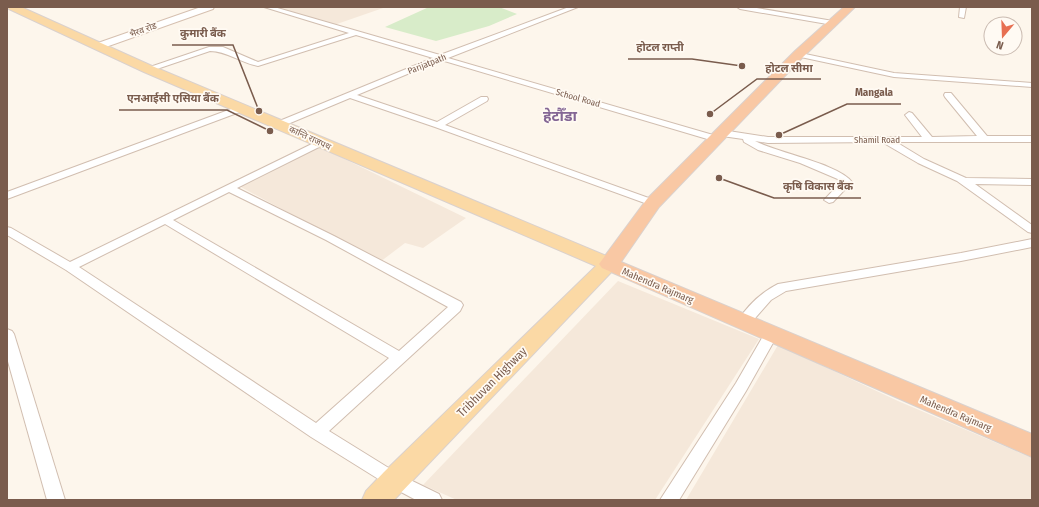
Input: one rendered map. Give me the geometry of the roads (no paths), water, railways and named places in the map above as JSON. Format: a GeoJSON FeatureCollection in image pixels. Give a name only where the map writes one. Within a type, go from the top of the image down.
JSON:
{"type":"FeatureCollection","features":[{"type":"Feature","properties":{"kind":"highway","name":"Mahendra Rajmarg"},"geometry":{"type":"LineString","coordinates":[[850,7],[799,54],[653,203],[609,264],[1032,446]]}},
{"type":"Feature","properties":{"kind":"main road","name":"कान्ति राजपथ"},"geometry":{"type":"LineString","coordinates":[[13,7],[148,69],[609,264]]}},
{"type":"Feature","properties":{"kind":"main road","name":"भैरव रोड"},"geometry":{"type":"LineString","coordinates":[[99,46],[210,7]]}},
{"type":"Feature","properties":{"kind":"main road","name":"Tribhuvan Highway"},"geometry":{"type":"LineString","coordinates":[[376,500],[394,480],[609,264]]}},
{"type":"Feature","properties":{"kind":"street","name":"School Road"},"geometry":{"type":"LineString","coordinates":[[267,7],[440,58],[719,136]]}},
{"type":"Feature","properties":{"kind":"street"},"geometry":{"type":"LineString","coordinates":[[284,13],[299,7]]}},
{"type":"Feature","properties":{"kind":"street","name":"Parijatpath"},"geometry":{"type":"LineString","coordinates":[[280,124],[440,58],[572,7]]}},
{"type":"Feature","properties":{"kind":"street"},"geometry":{"type":"LineString","coordinates":[[740,7],[771,10],[833,23]]}},
{"type":"Feature","properties":{"kind":"street"},"geometry":{"type":"LineString","coordinates":[[962,17],[963,7]]}},
{"type":"Feature","properties":{"kind":"street"},"geometry":{"type":"LineString","coordinates":[[148,69],[216,48],[252,63],[258,64],[356,33]]}},
{"type":"Feature","properties":{"kind":"street"},"geometry":{"type":"LineString","coordinates":[[799,54],[894,75],[1032,85]]}},
{"type":"Feature","properties":{"kind":"street"},"geometry":{"type":"LineString","coordinates":[[948,95],[984,140]]}},
{"type":"Feature","properties":{"kind":"street"},"geometry":{"type":"LineString","coordinates":[[349,96],[438,125],[653,203]]}},
{"type":"Feature","properties":{"kind":"street"},"geometry":{"type":"LineString","coordinates":[[438,125],[484,99]]}},
{"type":"Feature","properties":{"kind":"street"},"geometry":{"type":"LineString","coordinates":[[7,196],[242,108]]}},
{"type":"Feature","properties":{"kind":"street"},"geometry":{"type":"LineString","coordinates":[[909,115],[930,140]]}},
{"type":"Feature","properties":{"kind":"street","name":"Shamil Road"},"geometry":{"type":"LineString","coordinates":[[719,136],[739,136],[768,140],[1032,139]]}},
{"type":"Feature","properties":{"kind":"street"},"geometry":{"type":"LineString","coordinates":[[739,136],[761,148],[803,161],[844,178],[847,182],[830,200]]}},
{"type":"Feature","properties":{"kind":"street"},"geometry":{"type":"LineString","coordinates":[[885,140],[921,161],[964,182],[1032,230]]}},
{"type":"Feature","properties":{"kind":"street"},"geometry":{"type":"LineString","coordinates":[[70,267],[230,189],[320,143]]}},
{"type":"Feature","properties":{"kind":"street"},"geometry":{"type":"LineString","coordinates":[[964,182],[1032,182]]}},
{"type":"Feature","properties":{"kind":"street"},"geometry":{"type":"LineString","coordinates":[[230,189],[330,238],[456,305],[455,308],[317,432]]}},
{"type":"Feature","properties":{"kind":"street"},"geometry":{"type":"LineString","coordinates":[[165,220],[400,358]]}},
{"type":"Feature","properties":{"kind":"street"},"geometry":{"type":"LineString","coordinates":[[7,230],[70,267],[317,432],[394,480],[433,500]]}},
{"type":"Feature","properties":{"kind":"street"},"geometry":{"type":"LineString","coordinates":[[744,322],[752,311],[774,290],[783,287],[961,257],[1032,243]]}},
{"type":"Feature","properties":{"kind":"street"},"geometry":{"type":"LineString","coordinates":[[7,334],[56,500]]}},
{"type":"Feature","properties":{"kind":"street"},"geometry":{"type":"LineString","coordinates":[[669,500],[741,387],[771,334]]}},
{"type":"Feature","properties":{"kind":"place","name":"होटल राप्ती"},"geometry":{"type":"Point","coordinates":[742,66]}},
{"type":"Feature","properties":{"kind":"place","name":"कुमारी बैंक"},"geometry":{"type":"Point","coordinates":[259,111]}},
{"type":"Feature","properties":{"kind":"place","name":"होटल सीमा"},"geometry":{"type":"Point","coordinates":[710,114]}},
{"type":"Feature","properties":{"kind":"place","name":"एनआईसी एसिया बैंक"},"geometry":{"type":"Point","coordinates":[270,131]}},
{"type":"Feature","properties":{"kind":"place","name":"Mangala"},"geometry":{"type":"Point","coordinates":[779,135]}},
{"type":"Feature","properties":{"kind":"place","name":"कृषि विकास बैंक"},"geometry":{"type":"Point","coordinates":[719,178]}},
{"type":"Feature","properties":{"kind":"district","name":"हेटौँडा"},"geometry":{"type":"Point","coordinates":[560,116]}}]}
